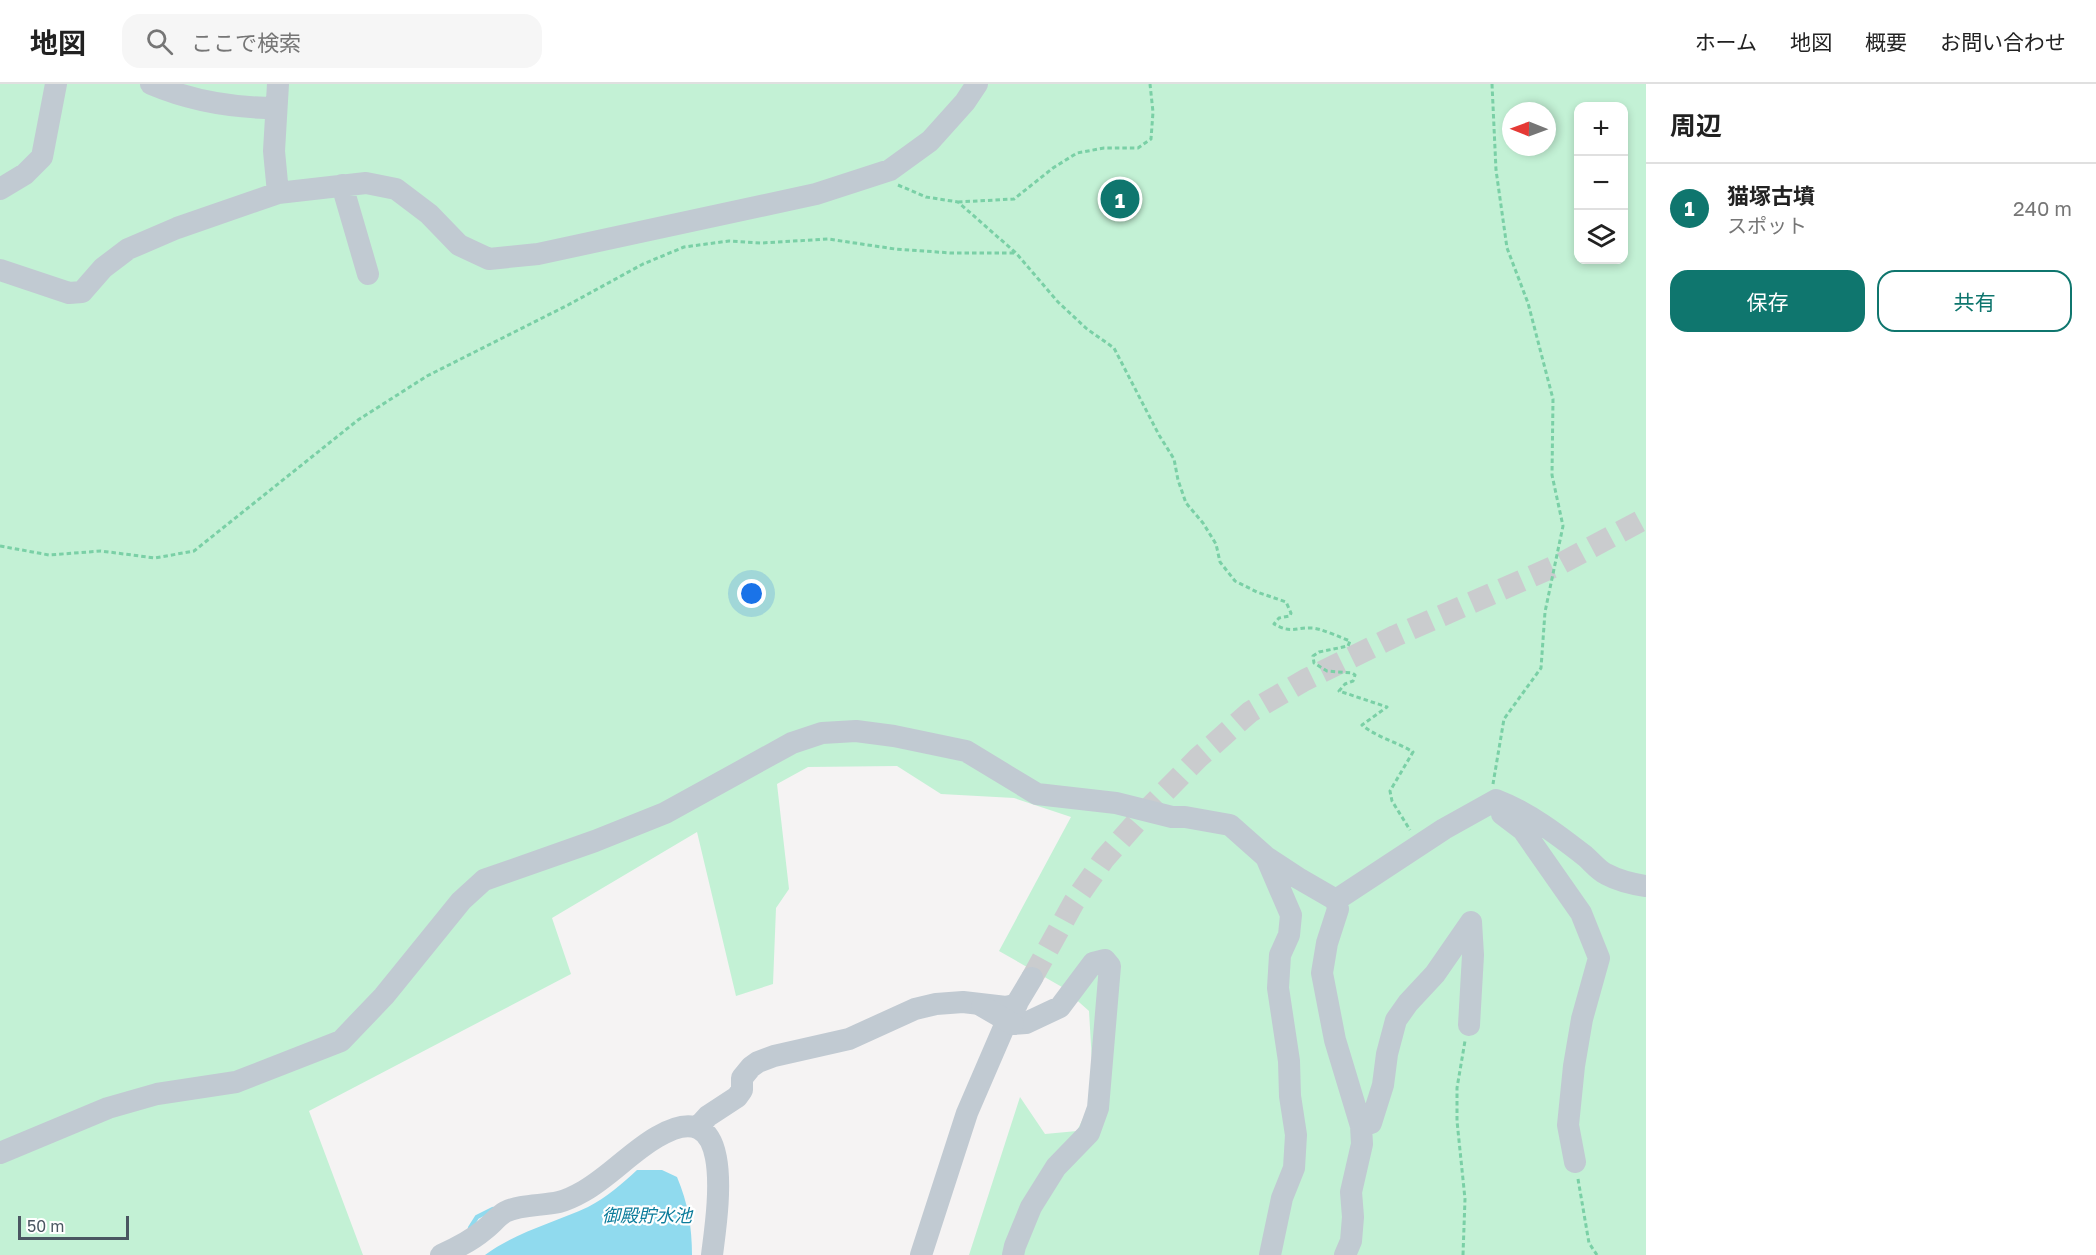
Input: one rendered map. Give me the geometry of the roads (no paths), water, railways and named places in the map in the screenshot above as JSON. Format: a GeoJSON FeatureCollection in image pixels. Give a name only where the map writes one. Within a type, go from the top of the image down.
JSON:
{"type":"FeatureCollection","features":[{"type":"Feature","properties":{"kind":"street"},"geometry":{"type":"LineString","coordinates":[[0,189],[25,174],[42,157],[56,84]]}},
{"type":"Feature","properties":{"kind":"street"},"geometry":{"type":"LineString","coordinates":[[151,84],[194,100],[214,104],[276,108]]}},
{"type":"Feature","properties":{"kind":"street"},"geometry":{"type":"LineString","coordinates":[[278,84],[274,151],[278,193]]}},
{"type":"Feature","properties":{"kind":"street"},"geometry":{"type":"LineString","coordinates":[[0,270],[69,293],[82,291],[103,268],[128,249],[177,228],[278,193],[366,183],[396,189],[429,214],[459,245],[489,259],[538,254],[805,197],[890,170],[930,141],[965,102],[977,84]]}},
{"type":"Feature","properties":{"kind":"street"},"geometry":{"type":"LineString","coordinates":[[342,185],[368,274]]}},
{"type":"Feature","properties":{"kind":"street"},"geometry":{"type":"LineString","coordinates":[[0,1153],[108,1108],[157,1094],[236,1082],[341,1041],[384,996],[461,901],[484,880],[595,841],[665,813],[792,743],[822,733],[856,731],[894,736],[966,751],[1037,794],[1116,803],[1172,817],[1230,825],[1266,857],[1336,900],[1338,909],[1327,943],[1322,973],[1335,1040],[1361,1126],[1362,1144],[1351,1192],[1353,1217],[1351,1241],[1345,1255]]}},
{"type":"Feature","properties":{"kind":"street"},"geometry":{"type":"LineString","coordinates":[[1336,900],[1444,829],[1496,800],[1515,807],[1585,856],[1604,873],[1625,882],[1646,886]]}},
{"type":"Feature","properties":{"kind":"street"},"geometry":{"type":"LineString","coordinates":[[1489,804],[1524,830],[1581,914],[1599,958],[1582,1019],[1574,1066],[1568,1125],[1575,1162]]}},
{"type":"Feature","properties":{"kind":"street"},"geometry":{"type":"LineString","coordinates":[[1266,857],[1291,915],[1289,935],[1280,955],[1278,988],[1289,1061],[1290,1095],[1296,1135],[1294,1168],[1282,1198],[1270,1255]]}},
{"type":"Feature","properties":{"kind":"street"},"geometry":{"type":"LineString","coordinates":[[1361,1126],[1371,1124],[1383,1085],[1395,1020],[1435,975],[1471,922],[1473,955],[1468,1025]]}},
{"type":"Feature","properties":{"kind":"street"},"geometry":{"type":"LineString","coordinates":[[698,1127],[708,1116],[737,1097],[742,1090],[742,1078],[758,1062],[774,1056],[849,1039],[915,1009],[936,1004],[963,1002],[982,1006],[1015,1014],[1026,1023],[1060,1007],[1093,963],[1105,960],[1110,966],[1098,1108],[1089,1133],[1056,1167],[1031,1207],[1013,1255]]}},
{"type":"Feature","properties":{"kind":"street"},"geometry":{"type":"LineString","coordinates":[[921,1255],[967,1113],[1008,1018],[1015,1014],[1032,978]]}},
{"type":"Feature","properties":{"kind":"street"},"geometry":{"type":"LineString","coordinates":[[441,1255],[484,1231],[505,1212],[533,1205],[560,1202],[583,1191],[657,1137],[682,1126],[698,1127],[709,1137],[715,1154],[719,1177],[712,1255]]}},
{"type":"Feature","properties":{"kind":"water","name":"御殿貯水池"},"geometry":{"type":"Polygon","coordinates":[[[637,1170],[662,1170],[677,1177],[689,1215],[692,1255],[485,1255],[509,1240],[595,1203],[637,1170]]]}},
{"type":"Feature","properties":{"kind":"waterway"},"geometry":{"type":"LineString","coordinates":[[470,1228],[477,1217],[493,1209]]}},
{"type":"Feature","properties":{"kind":"tunnel"},"geometry":{"type":"LineString","coordinates":[[1032,978],[1074,902],[1104,859],[1149,808],[1198,758],[1250,712],[1305,680],[1395,636],[1560,564],[1646,518]]}},
{"type":"Feature","properties":{"kind":"place","name":"猫塚古墳"},"geometry":{"type":"Point","coordinates":[1120,199]}}]}
